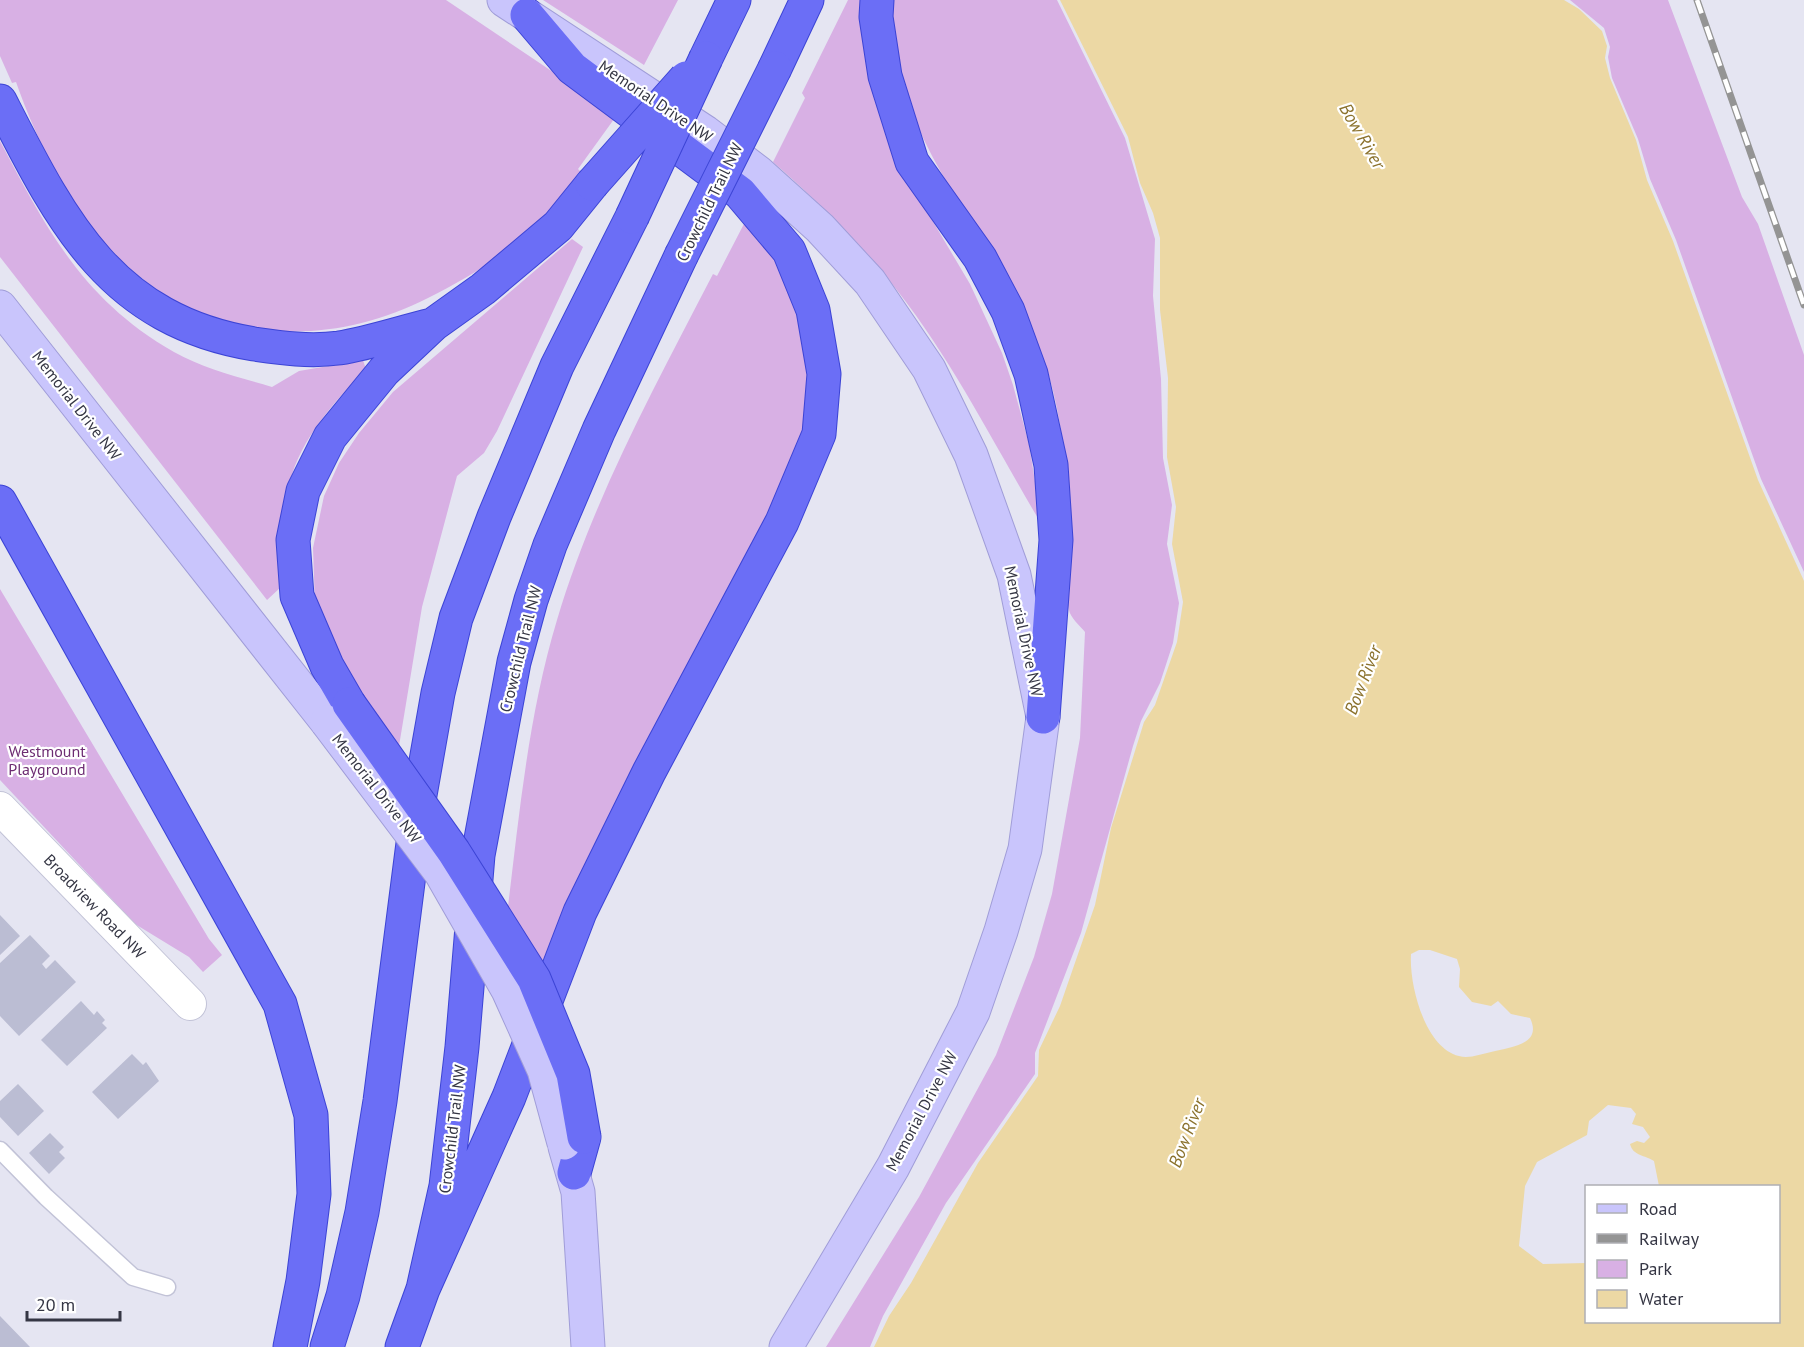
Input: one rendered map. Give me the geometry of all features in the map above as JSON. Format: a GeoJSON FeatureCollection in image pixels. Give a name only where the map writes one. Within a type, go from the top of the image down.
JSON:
{"type":"FeatureCollection","features":[{"type":"Feature","properties":{"kind":"highway","name":"Crowchild Trail NW"},"geometry":{"type":"LineString","coordinates":[[402,1347],[423,1289],[446,1186],[462,1047],[477,855],[514,663],[531,600],[550,545],[599,430],[681,256],[807,0]]}},
{"type":"Feature","properties":{"kind":"highway"},"geometry":{"type":"LineString","coordinates":[[877,0],[876,17],[885,76],[912,162],[980,258],[1008,311],[1031,374],[1051,465],[1056,540],[1043,717]]}},
{"type":"Feature","properties":{"kind":"highway"},"geometry":{"type":"LineString","coordinates":[[423,1289],[509,1097],[580,912],[649,772],[782,522],[819,434],[824,374],[815,320],[789,251],[740,193],[572,68],[516,8]]}},
{"type":"Feature","properties":{"kind":"highway"},"geometry":{"type":"LineString","coordinates":[[327,1347],[343,1296],[362,1212],[380,1101],[417,812],[438,693],[456,618],[494,517],[557,366],[632,217],[728,13]]}},
{"type":"Feature","properties":{"kind":"highway"},"geometry":{"type":"LineString","coordinates":[[574,1151],[573,1074],[534,980],[454,852],[338,713],[327,666],[297,596],[293,540],[303,491],[330,437],[356,402],[384,371],[434,324],[483,290],[558,226],[592,184],[706,57]]}},
{"type":"Feature","properties":{"kind":"highway"},"geometry":{"type":"LineString","coordinates":[[0,101],[55,206],[104,270],[151,308],[224,339],[294,350],[340,348],[434,324]]}},
{"type":"Feature","properties":{"kind":"highway"},"geometry":{"type":"LineString","coordinates":[[0,502],[280,1004],[310,1115],[314,1194],[303,1281],[290,1347]]}},
{"type":"Feature","properties":{"kind":"main road","name":"Memorial Drive NW"},"geometry":{"type":"LineString","coordinates":[[516,8],[705,132],[759,173],[820,228],[870,282],[929,369],[971,455],[1014,575],[1043,717],[1025,849],[1001,931],[973,1012],[893,1167],[786,1347]]}},
{"type":"Feature","properties":{"kind":"main road","name":"Memorial Drive NW"},"geometry":{"type":"LineString","coordinates":[[0,307],[338,713]]}},
{"type":"Feature","properties":{"kind":"main road"},"geometry":{"type":"LineString","coordinates":[[574,1151],[584,1254],[588,1347]]}},
{"type":"Feature","properties":{"kind":"street","name":"Broadview Road NW"},"geometry":{"type":"LineString","coordinates":[[0,808],[190,1004]]}},
{"type":"Feature","properties":{"kind":"lane"},"geometry":{"type":"LineString","coordinates":[[0,1150],[46,1197],[133,1276],[167,1287]]}},
{"type":"Feature","properties":{"kind":"green space"},"geometry":{"type":"Polygon","coordinates":[[[0,0],[446,0],[617,115],[578,169],[582,173],[552,207],[520,239],[476,272],[428,298],[387,315],[346,326],[305,331],[264,330],[224,321],[185,306],[149,284],[115,254],[99,236],[69,196],[34,128],[16,82],[12,83],[0,56],[0,0]]]}},
{"type":"Feature","properties":{"kind":"green space"},"geometry":{"type":"Polygon","coordinates":[[[543,0],[678,0],[644,65],[543,0]]]}},
{"type":"Feature","properties":{"kind":"green space"},"geometry":{"type":"Polygon","coordinates":[[[848,0],[864,0],[919,198],[970,284],[1002,353],[1029,444],[1042,525],[951,368],[910,307],[875,263],[847,233],[773,162],[805,98],[802,93],[848,0]]]}},
{"type":"Feature","properties":{"kind":"green space"},"geometry":{"type":"Polygon","coordinates":[[[893,0],[1057,0],[1125,138],[1155,239],[1153,296],[1161,379],[1163,458],[1172,505],[1167,544],[1179,603],[1173,643],[1160,683],[1141,721],[1133,746],[1081,933],[1035,1053],[1035,1074],[946,1203],[883,1316],[870,1347],[826,1347],[919,1197],[996,1055],[1034,957],[1052,894],[1080,738],[1085,632],[1071,616],[1068,603],[1066,480],[1059,417],[1049,376],[1032,330],[1008,284],[927,146],[907,98],[894,50],[893,0]]]}},
{"type":"Feature","properties":{"kind":"green space"},"geometry":{"type":"Polygon","coordinates":[[[1570,0],[1668,0],[1742,197],[1758,224],[1804,355],[1804,572],[1761,479],[1676,240],[1612,78],[1608,57],[1610,47],[1604,28],[1570,0]]]}},
{"type":"Feature","properties":{"kind":"green space"},"geometry":{"type":"Polygon","coordinates":[[[0,141],[52,233],[91,286],[142,332],[174,352],[209,368],[272,387],[299,371],[363,360],[366,369],[321,421],[302,450],[295,466],[286,508],[281,587],[267,600],[0,257],[0,141]]]}},
{"type":"Feature","properties":{"kind":"green space"},"geometry":{"type":"Polygon","coordinates":[[[746,220],[763,238],[797,295],[812,363],[805,439],[546,967],[507,915],[520,804],[547,656],[572,575],[607,487],[713,274],[717,276],[746,220]]]}},
{"type":"Feature","properties":{"kind":"green space"},"geometry":{"type":"Polygon","coordinates":[[[572,239],[583,247],[497,431],[484,453],[457,476],[422,607],[399,746],[351,683],[315,606],[313,548],[324,496],[339,463],[359,433],[393,392],[572,239]]]}},
{"type":"Feature","properties":{"kind":"green space","name":"Westmount Playground"},"geometry":{"type":"Polygon","coordinates":[[[0,589],[209,939],[222,955],[203,972],[189,957],[135,924],[0,780],[0,589]]]}},
{"type":"Feature","properties":{"kind":"water","name":"Bow River"},"geometry":{"type":"Polygon","coordinates":[[[1060,0],[1564,0],[1579,9],[1602,31],[1607,46],[1605,58],[1610,78],[1636,140],[1647,180],[1673,241],[1758,480],[1804,581],[1804,1347],[874,1347],[889,1316],[911,1283],[978,1163],[1038,1076],[1039,1050],[1060,1006],[1095,905],[1111,828],[1144,722],[1155,705],[1177,642],[1183,602],[1172,544],[1176,507],[1167,457],[1168,378],[1160,310],[1160,238],[1153,213],[1140,183],[1128,137],[1060,0]],[[1419,950],[1411,954],[1413,982],[1416,998],[1428,1028],[1447,1051],[1463,1057],[1471,1057],[1515,1046],[1528,1039],[1533,1027],[1530,1018],[1511,1014],[1498,1001],[1491,1006],[1472,1002],[1459,987],[1460,969],[1457,959],[1430,950],[1419,950]]]}},
{"type":"Feature","properties":{"kind":"building"},"geometry":{"type":"Polygon","coordinates":[[[0,915],[20,936],[0,955],[0,915]]]}},
{"type":"Feature","properties":{"kind":"building"},"geometry":{"type":"Polygon","coordinates":[[[30,935],[50,956],[42,964],[46,969],[55,960],[76,982],[19,1036],[0,1016],[0,963],[30,935]]]}},
{"type":"Feature","properties":{"kind":"building"},"geometry":{"type":"Polygon","coordinates":[[[81,1001],[94,1015],[97,1011],[105,1020],[102,1023],[107,1028],[67,1066],[41,1040],[81,1001]]]}},
{"type":"Feature","properties":{"kind":"building"},"geometry":{"type":"Polygon","coordinates":[[[132,1054],[143,1065],[146,1062],[159,1081],[118,1119],[92,1092],[132,1054]]]}},
{"type":"Feature","properties":{"kind":"building"},"geometry":{"type":"Polygon","coordinates":[[[18,1084],[44,1111],[18,1136],[0,1117],[0,1101],[18,1084]]]}},
{"type":"Feature","properties":{"kind":"building"},"geometry":{"type":"Polygon","coordinates":[[[50,1133],[64,1147],[59,1152],[65,1158],[49,1174],[29,1153],[50,1133]]]}},
{"type":"Feature","properties":{"kind":"building"},"geometry":{"type":"Polygon","coordinates":[[[0,1316],[30,1347],[0,1347],[0,1316]]]}},
{"type":"Feature","properties":{"kind":"railway"},"geometry":{"type":"LineString","coordinates":[[1697,0],[1804,305]]}}]}
